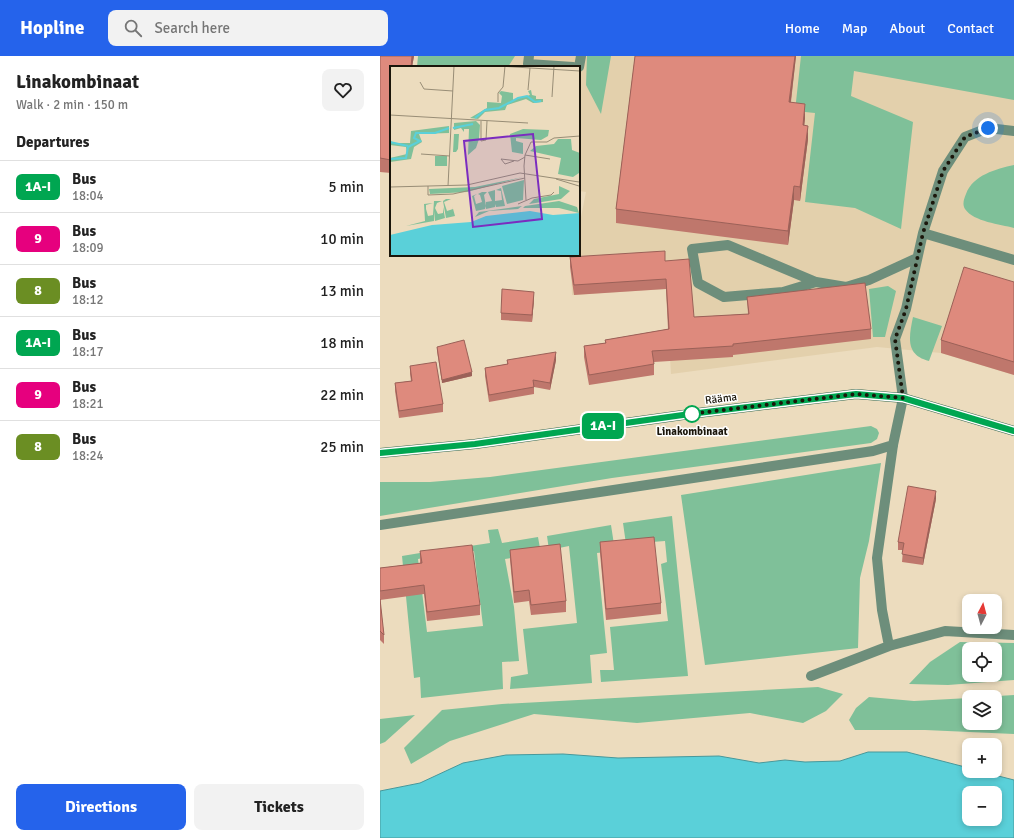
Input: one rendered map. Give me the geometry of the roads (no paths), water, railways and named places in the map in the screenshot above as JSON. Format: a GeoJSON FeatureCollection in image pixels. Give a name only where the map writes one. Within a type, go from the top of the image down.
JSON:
{"type":"FeatureCollection","features":[{"type":"Feature","properties":{"kind":"main road","name":"Rääma"},"geometry":{"type":"LineString","coordinates":[[380,452],[475,444],[690,414],[856,394],[903,398],[1014,431]]}},
{"type":"Feature","properties":{"kind":"street"},"geometry":{"type":"LineString","coordinates":[[529,56],[528,64],[558,66]]}},
{"type":"Feature","properties":{"kind":"street"},"geometry":{"type":"LineString","coordinates":[[579,66],[581,56]]}},
{"type":"Feature","properties":{"kind":"street"},"geometry":{"type":"LineString","coordinates":[[889,646],[882,610],[878,558],[893,445],[903,398],[895,339],[906,309],[923,233],[943,171],[965,137],[988,128],[1014,131]]}},
{"type":"Feature","properties":{"kind":"street"},"geometry":{"type":"LineString","coordinates":[[923,233],[1014,260]]}},
{"type":"Feature","properties":{"kind":"street"},"geometry":{"type":"LineString","coordinates":[[816,282],[783,292],[724,297],[698,283],[692,249],[728,245],[816,282],[846,287],[869,280],[917,258]]}},
{"type":"Feature","properties":{"kind":"street"},"geometry":{"type":"LineString","coordinates":[[380,525],[873,451],[893,445]]}},
{"type":"Feature","properties":{"kind":"street"},"geometry":{"type":"LineString","coordinates":[[811,676],[889,646],[945,632],[1014,635]]}},
{"type":"Feature","properties":{"kind":"water"},"geometry":{"type":"Polygon","coordinates":[[[868,752],[907,752],[962,766],[962,778],[1002,777],[1014,780],[1014,838],[380,838],[380,791],[420,783],[463,763],[506,755],[563,754],[618,758],[719,756],[759,763],[785,760],[805,762],[840,761],[868,752]]]}},
{"type":"Feature","properties":{"kind":"place","name":"Linakombinaat"},"geometry":{"type":"Point","coordinates":[692,414]}}]}
